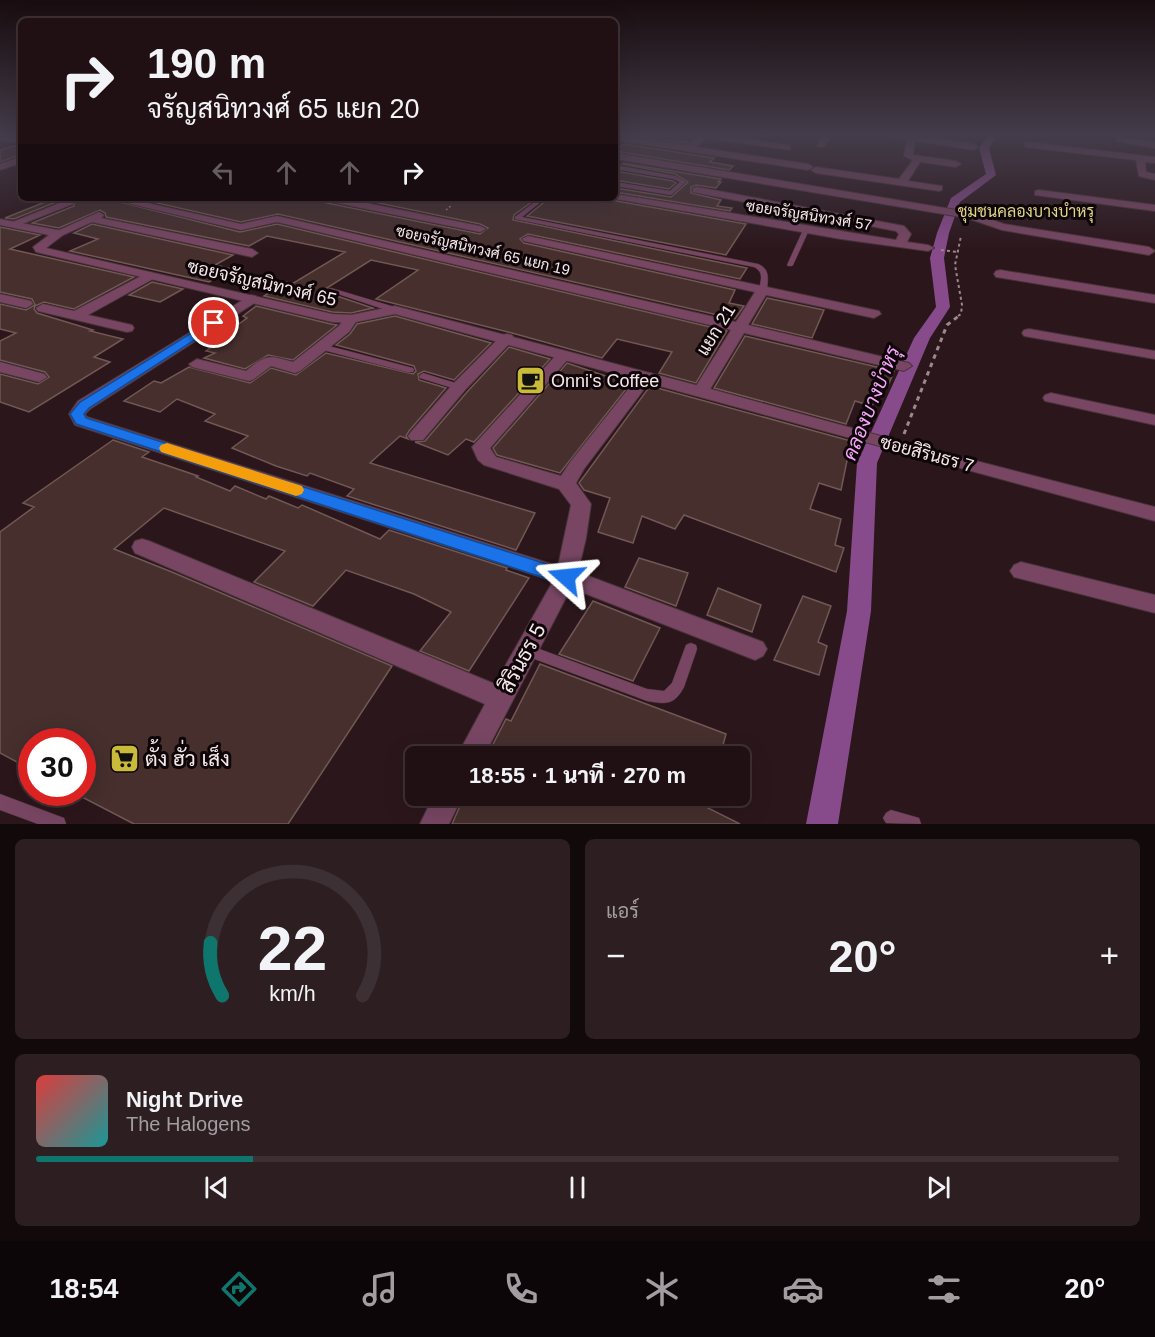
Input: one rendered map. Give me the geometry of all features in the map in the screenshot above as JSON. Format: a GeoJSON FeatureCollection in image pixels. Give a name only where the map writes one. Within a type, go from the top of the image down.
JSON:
{"type":"FeatureCollection","features":[{"type":"Feature","properties":{"kind":"street"},"geometry":{"type":"LineString","coordinates":[[720,173],[963,214],[1002,227],[1149,251]]}},
{"type":"Feature","properties":{"kind":"street"},"geometry":{"type":"LineString","coordinates":[[845,173],[939,188]]}},
{"type":"Feature","properties":{"kind":"street"},"geometry":{"type":"LineString","coordinates":[[902,183],[908,173]]}},
{"type":"Feature","properties":{"kind":"street"},"geometry":{"type":"LineString","coordinates":[[697,190],[900,228],[904,234],[900,245]]}},
{"type":"Feature","properties":{"kind":"street"},"geometry":{"type":"LineString","coordinates":[[1040,190],[1155,206]]}},
{"type":"Feature","properties":{"kind":"street","name":"ซอยจรัญสนิทวงศ์ 57"},"geometry":{"type":"LineString","coordinates":[[618,198],[806,230],[928,248]]}},
{"type":"Feature","properties":{"kind":"street"},"geometry":{"type":"LineString","coordinates":[[0,222],[59,233],[128,201]]}},
{"type":"Feature","properties":{"kind":"street","name":"ซอยจรัญสนิทวงศ์ 65 แยก 19"},"geometry":{"type":"LineString","coordinates":[[128,201],[241,227],[251,227],[267,219],[277,219],[904,366]]}},
{"type":"Feature","properties":{"kind":"street"},"geometry":{"type":"LineString","coordinates":[[342,201],[480,229]]}},
{"type":"Feature","properties":{"kind":"street"},"geometry":{"type":"LineString","coordinates":[[13,224],[69,202]]}},
{"type":"Feature","properties":{"kind":"street"},"geometry":{"type":"LineString","coordinates":[[91,219],[252,253]]}},
{"type":"Feature","properties":{"kind":"street","name":"ซอยจรัญสนิทวงศ์ 65"},"geometry":{"type":"LineString","coordinates":[[59,233],[39,247],[40,250],[332,318],[351,320],[395,310],[701,391]]}},
{"type":"Feature","properties":{"kind":"street"},"geometry":{"type":"LineString","coordinates":[[528,239],[874,314]]}},
{"type":"Feature","properties":{"kind":"street"},"geometry":{"type":"LineString","coordinates":[[1000,274],[1155,299]]}},
{"type":"Feature","properties":{"kind":"street"},"geometry":{"type":"LineString","coordinates":[[76,316],[148,276]]}},
{"type":"Feature","properties":{"kind":"street","name":"แยก 21"},"geometry":{"type":"LineString","coordinates":[[701,391],[763,289]]}},
{"type":"Feature","properties":{"kind":"street"},"geometry":{"type":"LineString","coordinates":[[0,298],[26,304]]}},
{"type":"Feature","properties":{"kind":"street"},"geometry":{"type":"LineString","coordinates":[[250,299],[84,405],[77,414],[81,421],[566,577],[755,649]]}},
{"type":"Feature","properties":{"kind":"street"},"geometry":{"type":"LineString","coordinates":[[43,308],[128,328]]}},
{"type":"Feature","properties":{"kind":"street"},"geometry":{"type":"LineString","coordinates":[[197,364],[249,376],[269,360],[295,368],[351,320]]}},
{"type":"Feature","properties":{"kind":"street"},"geometry":{"type":"LineString","coordinates":[[1029,333],[1155,356]]}},
{"type":"Feature","properties":{"kind":"street"},"geometry":{"type":"LineString","coordinates":[[417,436],[459,387],[507,338]]}},
{"type":"Feature","properties":{"kind":"street"},"geometry":{"type":"LineString","coordinates":[[564,355],[481,447],[484,456],[490,462],[566,484],[577,465],[646,376]]}},
{"type":"Feature","properties":{"kind":"street"},"geometry":{"type":"LineString","coordinates":[[0,367],[39,377]]}},
{"type":"Feature","properties":{"kind":"street","name":"ซอยสิรินธร 7"},"geometry":{"type":"LineString","coordinates":[[701,391],[899,447],[1155,514]]}},
{"type":"Feature","properties":{"kind":"street"},"geometry":{"type":"LineString","coordinates":[[1051,398],[1155,420]]}},
{"type":"Feature","properties":{"kind":"street","name":"สิรินธร 5"},"geometry":{"type":"LineString","coordinates":[[475,746],[566,577],[576,538],[581,504],[566,484]]}},
{"type":"Feature","properties":{"kind":"street"},"geometry":{"type":"LineString","coordinates":[[142,547],[500,698]]}},
{"type":"Feature","properties":{"kind":"street"},"geometry":{"type":"LineString","coordinates":[[1021,571],[1155,604]]}},
{"type":"Feature","properties":{"kind":"street"},"geometry":{"type":"LineString","coordinates":[[434,824],[443,806]]}},
{"type":"Feature","properties":{"kind":"lane"},"geometry":{"type":"LineString","coordinates":[[618,185],[671,194],[683,182],[675,178],[650,173]]}},
{"type":"Feature","properties":{"kind":"lane"},"geometry":{"type":"LineString","coordinates":[[539,201],[517,218],[756,265],[763,268],[766,273],[763,289]]}},
{"type":"Feature","properties":{"kind":"lane"},"geometry":{"type":"LineString","coordinates":[[790,265],[806,230]]}},
{"type":"Feature","properties":{"kind":"lane"},"geometry":{"type":"LineString","coordinates":[[331,290],[395,310]]}},
{"type":"Feature","properties":{"kind":"lane"},"geometry":{"type":"LineString","coordinates":[[322,347],[410,370]]}},
{"type":"Feature","properties":{"kind":"lane"},"geometry":{"type":"LineString","coordinates":[[423,376],[459,387]]}},
{"type":"Feature","properties":{"kind":"lane"},"geometry":{"type":"LineString","coordinates":[[526,650],[647,695],[666,698],[677,687],[691,649]]}},
{"type":"Feature","properties":{"kind":"lane"},"geometry":{"type":"LineString","coordinates":[[0,802],[58,824]]}},
{"type":"Feature","properties":{"kind":"lane"},"geometry":{"type":"LineString","coordinates":[[891,818],[913,824]]}},
{"type":"Feature","properties":{"kind":"path"},"geometry":{"type":"LineString","coordinates":[[899,447],[946,325],[961,314],[962,304],[955,265],[961,236]]}},
{"type":"Feature","properties":{"kind":"building"},"geometry":{"type":"Polygon","coordinates":[[[618,173],[629,173],[676,183],[669,189],[618,180],[618,173]]]}},
{"type":"Feature","properties":{"kind":"building"},"geometry":{"type":"Polygon","coordinates":[[[672,173],[721,179],[716,188],[696,185],[691,187],[691,193],[721,200],[717,206],[732,208],[730,211],[618,192],[618,188],[671,197],[688,182],[672,173]]]}},
{"type":"Feature","properties":{"kind":"building"},"geometry":{"type":"Polygon","coordinates":[[[48,201],[59,201],[14,219],[5,218],[48,201]]]}},
{"type":"Feature","properties":{"kind":"building"},"geometry":{"type":"Polygon","coordinates":[[[74,201],[116,201],[240,232],[277,224],[727,331],[696,383],[659,373],[672,352],[617,339],[602,358],[376,299],[418,270],[371,260],[322,291],[373,308],[351,313],[332,312],[264,296],[287,282],[292,284],[345,252],[267,236],[249,246],[106,217],[105,213],[100,210],[59,228],[32,223],[74,206],[74,201]]]}},
{"type":"Feature","properties":{"kind":"building"},"geometry":{"type":"Polygon","coordinates":[[[148,201],[322,201],[480,234],[488,228],[480,224],[369,201],[533,201],[514,215],[513,220],[747,268],[740,279],[528,234],[520,239],[524,243],[735,290],[729,303],[744,306],[735,319],[278,214],[241,222],[148,201]]]}},
{"type":"Feature","properties":{"kind":"building"},"geometry":{"type":"Polygon","coordinates":[[[544,201],[617,201],[746,224],[726,255],[527,216],[544,201]]]}},
{"type":"Feature","properties":{"kind":"building"},"geometry":{"type":"Polygon","coordinates":[[[92,224],[233,255],[215,265],[233,269],[209,282],[70,251],[98,239],[74,233],[92,224]]]}},
{"type":"Feature","properties":{"kind":"building"},"geometry":{"type":"Polygon","coordinates":[[[0,227],[40,235],[10,249],[134,277],[74,309],[44,302],[35,306],[37,313],[93,330],[90,331],[123,339],[94,357],[110,362],[29,412],[0,402],[0,374],[38,384],[49,377],[45,372],[0,360],[0,341],[16,333],[0,329],[0,304],[26,310],[35,305],[32,299],[0,292],[0,227]]]}},
{"type":"Feature","properties":{"kind":"building"},"geometry":{"type":"Polygon","coordinates":[[[152,282],[183,289],[160,302],[129,295],[152,282]]]}},
{"type":"Feature","properties":{"kind":"building"},"geometry":{"type":"Polygon","coordinates":[[[767,298],[824,310],[812,338],[752,324],[767,298]]]}},
{"type":"Feature","properties":{"kind":"building"},"geometry":{"type":"Polygon","coordinates":[[[256,306],[337,325],[293,360],[268,355],[245,369],[204,358],[215,353],[206,351],[222,340],[218,339],[247,318],[243,316],[256,306]]]}},
{"type":"Feature","properties":{"kind":"building"},"geometry":{"type":"Polygon","coordinates":[[[395,316],[491,343],[454,380],[424,371],[418,374],[419,380],[446,388],[409,431],[406,436],[408,439],[400,436],[370,463],[535,513],[516,550],[347,496],[354,489],[310,473],[307,476],[276,466],[232,448],[248,436],[205,421],[215,414],[177,399],[160,412],[124,401],[154,381],[161,383],[189,367],[250,383],[271,368],[296,375],[326,353],[413,374],[416,371],[414,366],[336,345],[350,334],[357,324],[395,316]]]}},
{"type":"Feature","properties":{"kind":"building"},"geometry":{"type":"Polygon","coordinates":[[[745,336],[894,371],[888,386],[881,385],[872,406],[855,401],[846,424],[714,388],[745,336]]]}},
{"type":"Feature","properties":{"kind":"building"},"geometry":{"type":"Polygon","coordinates":[[[509,347],[550,359],[474,442],[466,439],[448,455],[415,442],[425,441],[509,347]]]}},
{"type":"Feature","properties":{"kind":"building"},"geometry":{"type":"Polygon","coordinates":[[[567,363],[630,384],[560,473],[497,455],[493,448],[567,363]]]}},
{"type":"Feature","properties":{"kind":"building"},"geometry":{"type":"Polygon","coordinates":[[[650,386],[851,441],[841,490],[819,483],[810,509],[841,519],[835,545],[844,548],[836,572],[684,515],[675,529],[642,516],[633,543],[598,532],[610,498],[584,490],[579,483],[650,386]]]}},
{"type":"Feature","properties":{"kind":"building"},"geometry":{"type":"Polygon","coordinates":[[[113,440],[149,452],[142,457],[198,476],[196,477],[230,491],[235,486],[266,499],[269,496],[298,508],[302,505],[380,539],[389,530],[507,568],[506,570],[529,578],[469,671],[420,651],[451,612],[414,594],[346,570],[313,606],[254,582],[285,551],[164,508],[114,549],[392,666],[288,824],[134,824],[96,804],[96,728],[18,728],[18,763],[0,753],[0,532],[34,507],[23,503],[113,440]]]}},
{"type":"Feature","properties":{"kind":"building"},"geometry":{"type":"Polygon","coordinates":[[[639,558],[688,573],[676,606],[625,587],[639,558]]]}},
{"type":"Feature","properties":{"kind":"building"},"geometry":{"type":"Polygon","coordinates":[[[718,588],[761,605],[752,632],[707,615],[718,588]]]}},
{"type":"Feature","properties":{"kind":"building"},"geometry":{"type":"Polygon","coordinates":[[[803,596],[831,606],[818,642],[827,646],[819,675],[774,660],[803,596]]]}},
{"type":"Feature","properties":{"kind":"building"},"geometry":{"type":"Polygon","coordinates":[[[593,601],[660,628],[633,681],[559,654],[593,601]]]}},
{"type":"Feature","properties":{"kind":"building"},"geometry":{"type":"Polygon","coordinates":[[[540,664],[726,734],[723,746],[492,746],[506,719],[511,721],[540,664]]]}},
{"type":"Feature","properties":{"kind":"building"},"geometry":{"type":"Polygon","coordinates":[[[460,806],[704,806],[740,824],[452,824],[460,806]]]}},
{"type":"Feature","properties":{"kind":"waterway","name":"คลองบางบำหรุ"},"geometry":{"type":"LineString","coordinates":[[822,824],[859,611],[867,463],[922,338],[943,307],[937,258],[955,200],[991,173]]}},
{"type":"Feature","properties":{"kind":"slow traffic"},"geometry":{"type":"LineString","coordinates":[[167,448],[296,490]]}},
{"type":"Feature","properties":{"kind":"place","name":"Onni's Coffee"},"geometry":{"type":"Point","coordinates":[530,381]}},
{"type":"Feature","properties":{"kind":"place","name":"ตั้ง ฮั่ว เส็ง"},"geometry":{"type":"Point","coordinates":[124,758]}},
{"type":"Feature","properties":{"kind":"district","name":"ชุมชนคลองบางบำหรุ"},"geometry":{"type":"Point","coordinates":[1026,211]}},
{"type":"Feature","properties":{"kind":"route"},"geometry":{"type":"LineString","coordinates":[[214,323],[84,405],[77,414],[81,421],[566,577]]}}]}
